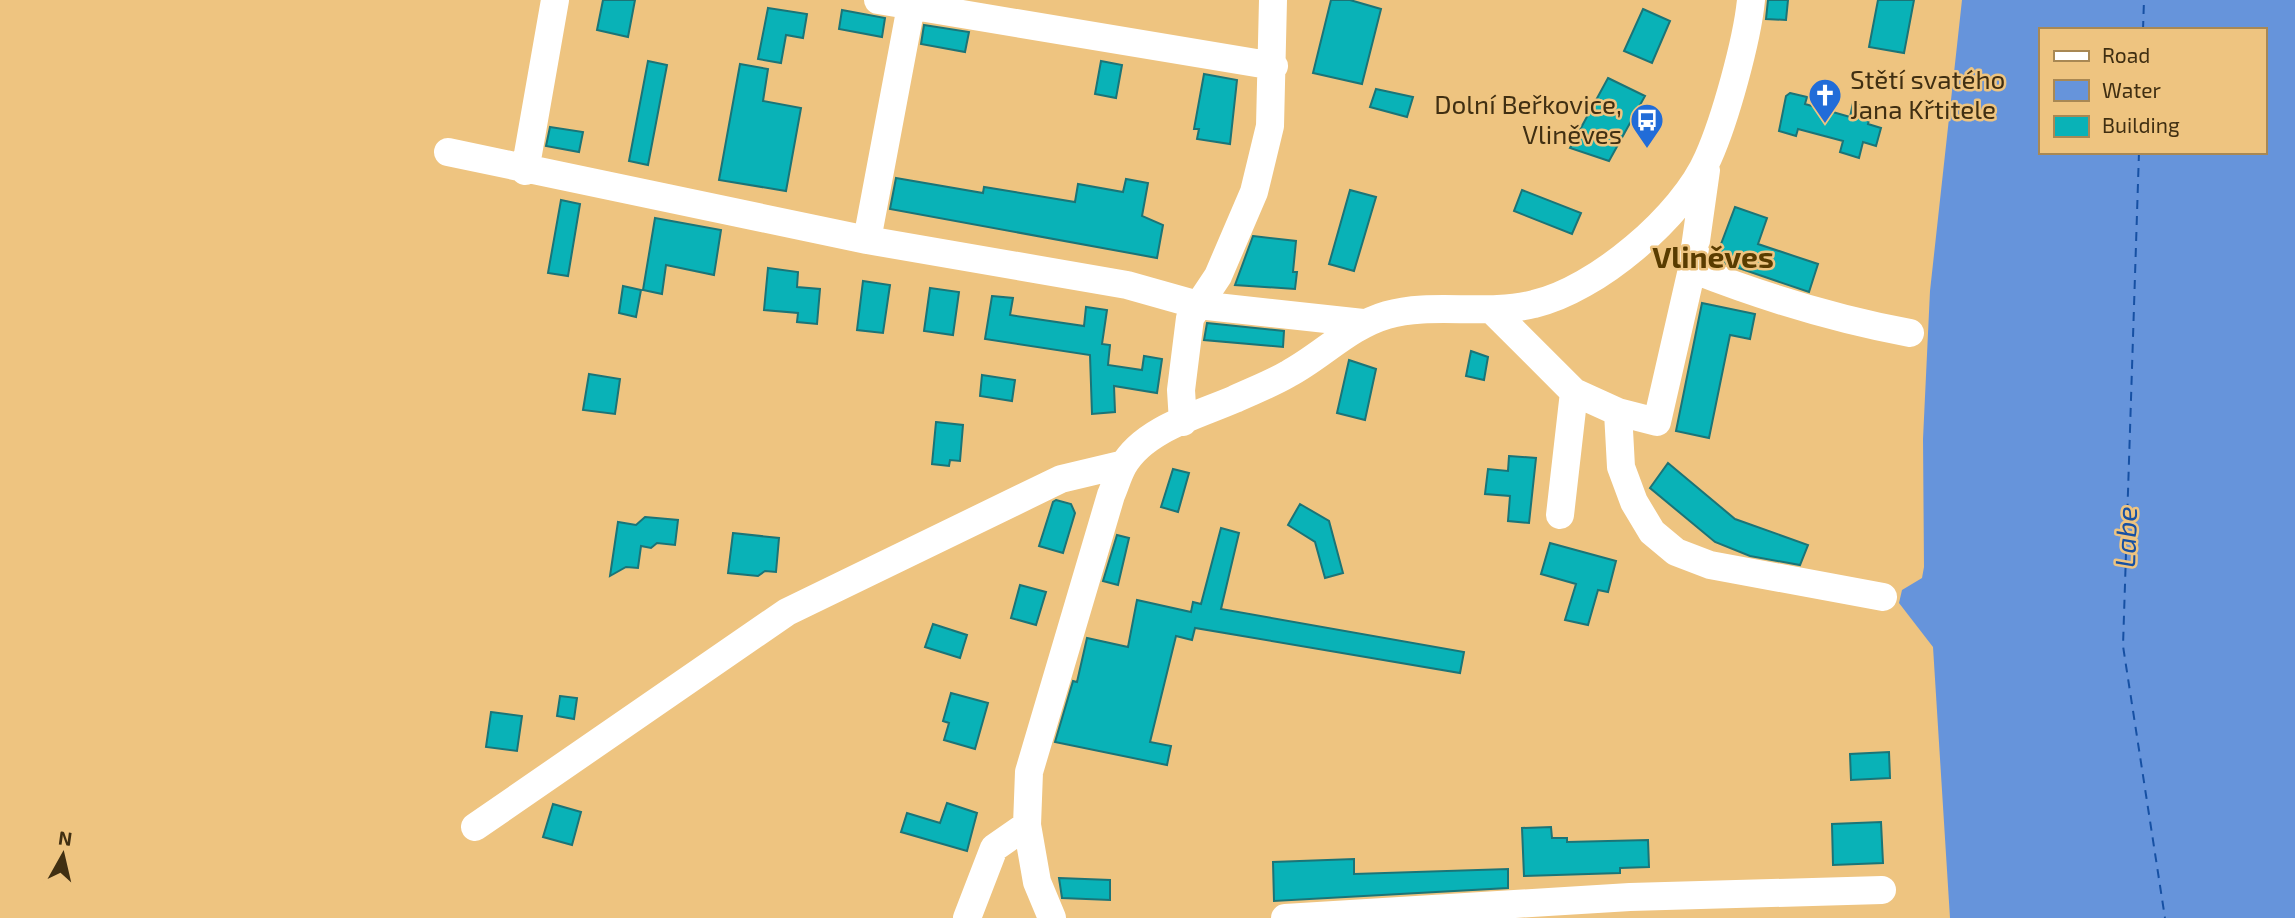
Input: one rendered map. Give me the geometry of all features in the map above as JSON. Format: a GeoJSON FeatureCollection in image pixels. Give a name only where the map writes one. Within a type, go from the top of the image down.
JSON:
{"type":"FeatureCollection","features":[{"type":"Feature","properties":{"kind":"street"},"geometry":{"type":"LineString","coordinates":[[525,171],[555,0]]}},
{"type":"Feature","properties":{"kind":"street"},"geometry":{"type":"LineString","coordinates":[[878,0],[1274,66]]}},
{"type":"Feature","properties":{"kind":"street"},"geometry":{"type":"LineString","coordinates":[[1183,422],[1181,390],[1190,318],[1218,276],[1254,192],[1270,125],[1274,66],[1273,0]]}},
{"type":"Feature","properties":{"kind":"street"},"geometry":{"type":"LineString","coordinates":[[1493,311],[1574,392],[1618,412],[1657,422],[1692,269],[1708,160],[1734,77],[1751,0]]}},
{"type":"Feature","properties":{"kind":"street"},"geometry":{"type":"LineString","coordinates":[[867,240],[911,6]]}},
{"type":"Feature","properties":{"kind":"street"},"geometry":{"type":"LineString","coordinates":[[448,152],[525,171],[867,240],[1127,285],[1198,305],[1363,323]]}},
{"type":"Feature","properties":{"kind":"street"},"geometry":{"type":"LineString","coordinates":[[1052,918],[1037,882],[1027,825],[1029,772],[1111,495],[1124,464],[1148,438],[1287,375],[1363,323],[1391,314],[1493,311],[1535,304],[1557,296],[1605,270],[1645,238],[1682,199],[1708,160]]}},
{"type":"Feature","properties":{"kind":"street"},"geometry":{"type":"LineString","coordinates":[[1692,269],[1755,294],[1864,324],[1910,333]]}},
{"type":"Feature","properties":{"kind":"street"},"geometry":{"type":"LineString","coordinates":[[1560,515],[1574,392]]}},
{"type":"Feature","properties":{"kind":"street"},"geometry":{"type":"LineString","coordinates":[[1618,412],[1621,467],[1634,502],[1652,532],[1676,552],[1710,565],[1883,597]]}},
{"type":"Feature","properties":{"kind":"street"},"geometry":{"type":"LineString","coordinates":[[475,827],[787,612],[1061,479],[1124,464]]}},
{"type":"Feature","properties":{"kind":"street"},"geometry":{"type":"LineString","coordinates":[[967,918],[994,848],[1027,825]]}},
{"type":"Feature","properties":{"kind":"street"},"geometry":{"type":"LineString","coordinates":[[1285,918],[1630,897],[1882,890]]}},
{"type":"Feature","properties":{"kind":"water","name":"Labe"},"geometry":{"type":"Polygon","coordinates":[[[1962,0],[2295,0],[2295,918],[1950,918],[1933,647],[1899,603],[1902,590],[1922,578],[1924,567],[1923,439],[1930,291],[1962,0]]]}},
{"type":"Feature","properties":{"kind":"building"},"geometry":{"type":"Polygon","coordinates":[[[603,0],[635,0],[628,37],[597,30],[603,0]]]}},
{"type":"Feature","properties":{"kind":"building"},"geometry":{"type":"Polygon","coordinates":[[[1331,0],[1350,0],[1381,9],[1362,84],[1313,73],[1331,0]]]}},
{"type":"Feature","properties":{"kind":"building"},"geometry":{"type":"Polygon","coordinates":[[[1768,0],[1788,0],[1786,20],[1766,19],[1768,0]]]}},
{"type":"Feature","properties":{"kind":"building"},"geometry":{"type":"Polygon","coordinates":[[[1878,0],[1914,0],[1904,53],[1869,47],[1878,0]]]}},
{"type":"Feature","properties":{"kind":"building"},"geometry":{"type":"Polygon","coordinates":[[[768,8],[807,14],[803,38],[786,35],[781,63],[758,59],[768,8]]]}},
{"type":"Feature","properties":{"kind":"building"},"geometry":{"type":"Polygon","coordinates":[[[1643,9],[1670,21],[1652,63],[1624,51],[1643,9]]]}},
{"type":"Feature","properties":{"kind":"building"},"geometry":{"type":"Polygon","coordinates":[[[842,10],[885,18],[882,37],[839,29],[842,10]]]}},
{"type":"Feature","properties":{"kind":"building"},"geometry":{"type":"Polygon","coordinates":[[[924,25],[969,32],[965,52],[921,44],[924,25]]]}},
{"type":"Feature","properties":{"kind":"building"},"geometry":{"type":"Polygon","coordinates":[[[648,61],[667,65],[648,165],[629,161],[648,61]]]}},
{"type":"Feature","properties":{"kind":"building"},"geometry":{"type":"Polygon","coordinates":[[[1101,61],[1122,65],[1116,98],[1095,94],[1101,61]]]}},
{"type":"Feature","properties":{"kind":"building"},"geometry":{"type":"Polygon","coordinates":[[[740,64],[768,69],[763,101],[801,108],[786,191],[719,180],[740,64]]]}},
{"type":"Feature","properties":{"kind":"building"},"geometry":{"type":"Polygon","coordinates":[[[1204,74],[1237,80],[1230,144],[1197,139],[1199,129],[1194,129],[1204,74]]]}},
{"type":"Feature","properties":{"kind":"building"},"geometry":{"type":"Polygon","coordinates":[[[1608,78],[1645,96],[1609,161],[1570,148],[1608,78]]]}},
{"type":"Feature","properties":{"kind":"building"},"geometry":{"type":"Polygon","coordinates":[[[1376,89],[1413,97],[1407,117],[1370,107],[1376,89]]]}},
{"type":"Feature","properties":{"kind":"building","name":"Stětí svatého Jana Křtitele"},"geometry":{"type":"Polygon","coordinates":[[[1790,93],[1807,97],[1805,104],[1850,117],[1853,103],[1872,109],[1868,124],[1881,128],[1876,146],[1863,142],[1859,158],[1840,152],[1843,141],[1798,129],[1796,136],[1779,131],[1786,96],[1790,93]]]}},
{"type":"Feature","properties":{"kind":"building"},"geometry":{"type":"Polygon","coordinates":[[[550,127],[583,132],[579,152],[546,146],[550,127]]]}},
{"type":"Feature","properties":{"kind":"building"},"geometry":{"type":"Polygon","coordinates":[[[896,178],[983,193],[984,187],[1075,202],[1078,184],[1123,192],[1126,179],[1148,183],[1142,216],[1163,225],[1157,258],[890,209],[896,178]]]}},
{"type":"Feature","properties":{"kind":"building"},"geometry":{"type":"Polygon","coordinates":[[[1350,190],[1376,197],[1354,271],[1329,264],[1350,190]]]}},
{"type":"Feature","properties":{"kind":"building"},"geometry":{"type":"Polygon","coordinates":[[[1522,190],[1581,213],[1572,234],[1514,211],[1522,190]]]}},
{"type":"Feature","properties":{"kind":"building"},"geometry":{"type":"Polygon","coordinates":[[[561,200],[580,204],[568,276],[548,273],[561,200]]]}},
{"type":"Feature","properties":{"kind":"building"},"geometry":{"type":"Polygon","coordinates":[[[1735,207],[1767,218],[1758,244],[1818,264],[1809,292],[1715,260],[1735,207]]]}},
{"type":"Feature","properties":{"kind":"building"},"geometry":{"type":"Polygon","coordinates":[[[655,218],[721,230],[714,275],[666,265],[662,294],[643,290],[655,218]]]}},
{"type":"Feature","properties":{"kind":"building"},"geometry":{"type":"Polygon","coordinates":[[[1253,236],[1296,241],[1293,272],[1297,272],[1295,289],[1235,285],[1253,236]]]}},
{"type":"Feature","properties":{"kind":"building"},"geometry":{"type":"Polygon","coordinates":[[[768,268],[798,272],[797,287],[820,289],[817,324],[797,322],[798,313],[764,310],[768,268]]]}},
{"type":"Feature","properties":{"kind":"building"},"geometry":{"type":"Polygon","coordinates":[[[863,281],[890,285],[883,333],[857,330],[863,281]]]}},
{"type":"Feature","properties":{"kind":"building"},"geometry":{"type":"Polygon","coordinates":[[[623,286],[641,290],[636,317],[619,313],[623,286]]]}},
{"type":"Feature","properties":{"kind":"building"},"geometry":{"type":"Polygon","coordinates":[[[930,288],[959,292],[953,335],[924,331],[930,288]]]}},
{"type":"Feature","properties":{"kind":"building"},"geometry":{"type":"Polygon","coordinates":[[[992,296],[1013,298],[1010,315],[1084,326],[1086,307],[1107,310],[1102,344],[1110,345],[1108,365],[1142,370],[1144,356],[1162,359],[1157,393],[1114,386],[1115,412],[1092,414],[1090,355],[985,339],[992,296]]]}},
{"type":"Feature","properties":{"kind":"building"},"geometry":{"type":"Polygon","coordinates":[[[1702,303],[1755,314],[1750,339],[1730,335],[1709,438],[1676,431],[1702,303]]]}},
{"type":"Feature","properties":{"kind":"building"},"geometry":{"type":"Polygon","coordinates":[[[1207,323],[1284,331],[1283,347],[1204,340],[1207,323]]]}},
{"type":"Feature","properties":{"kind":"building"},"geometry":{"type":"Polygon","coordinates":[[[1471,351],[1488,357],[1484,380],[1466,376],[1471,351]]]}},
{"type":"Feature","properties":{"kind":"building"},"geometry":{"type":"Polygon","coordinates":[[[1349,360],[1376,369],[1365,420],[1337,413],[1349,360]]]}},
{"type":"Feature","properties":{"kind":"building"},"geometry":{"type":"Polygon","coordinates":[[[589,374],[620,379],[615,414],[583,410],[589,374]]]}},
{"type":"Feature","properties":{"kind":"building"},"geometry":{"type":"Polygon","coordinates":[[[982,375],[1015,380],[1012,401],[980,396],[982,375]]]}},
{"type":"Feature","properties":{"kind":"building"},"geometry":{"type":"Polygon","coordinates":[[[936,422],[963,425],[960,461],[950,460],[949,466],[932,464],[936,422]]]}},
{"type":"Feature","properties":{"kind":"building"},"geometry":{"type":"Polygon","coordinates":[[[1509,456],[1536,458],[1529,523],[1508,521],[1510,496],[1485,494],[1488,469],[1508,471],[1509,456]]]}},
{"type":"Feature","properties":{"kind":"building"},"geometry":{"type":"Polygon","coordinates":[[[1668,463],[1735,519],[1808,545],[1800,565],[1750,556],[1715,542],[1650,488],[1668,463]]]}},
{"type":"Feature","properties":{"kind":"building"},"geometry":{"type":"Polygon","coordinates":[[[1173,469],[1189,473],[1178,512],[1161,507],[1173,469]]]}},
{"type":"Feature","properties":{"kind":"building"},"geometry":{"type":"Polygon","coordinates":[[[1056,500],[1071,504],[1075,513],[1063,553],[1039,546],[1053,502],[1056,500]]]}},
{"type":"Feature","properties":{"kind":"building"},"geometry":{"type":"Polygon","coordinates":[[[1300,504],[1329,521],[1343,573],[1325,578],[1315,542],[1288,525],[1300,504]]]}},
{"type":"Feature","properties":{"kind":"building"},"geometry":{"type":"Polygon","coordinates":[[[645,517],[678,520],[675,545],[657,543],[651,548],[641,546],[638,568],[626,567],[610,576],[618,522],[636,525],[645,517]]]}},
{"type":"Feature","properties":{"kind":"building"},"geometry":{"type":"Polygon","coordinates":[[[1221,528],[1239,533],[1221,609],[1464,652],[1460,673],[1195,628],[1192,640],[1176,636],[1150,742],[1171,746],[1167,765],[1055,742],[1073,681],[1077,682],[1087,638],[1128,647],[1137,600],[1191,612],[1193,602],[1201,604],[1221,528]]]}},
{"type":"Feature","properties":{"kind":"building"},"geometry":{"type":"Polygon","coordinates":[[[733,533],[779,538],[776,572],[765,571],[758,576],[728,573],[733,533]]]}},
{"type":"Feature","properties":{"kind":"building"},"geometry":{"type":"Polygon","coordinates":[[[1117,535],[1129,538],[1118,585],[1103,581],[1117,535]]]}},
{"type":"Feature","properties":{"kind":"building"},"geometry":{"type":"Polygon","coordinates":[[[1550,543],[1616,561],[1608,592],[1598,590],[1588,625],[1565,620],[1576,584],[1541,574],[1550,543]]]}},
{"type":"Feature","properties":{"kind":"building"},"geometry":{"type":"Polygon","coordinates":[[[1020,585],[1046,592],[1036,625],[1011,618],[1020,585]]]}},
{"type":"Feature","properties":{"kind":"building"},"geometry":{"type":"Polygon","coordinates":[[[933,624],[967,635],[960,658],[925,647],[933,624]]]}},
{"type":"Feature","properties":{"kind":"building"},"geometry":{"type":"Polygon","coordinates":[[[951,693],[988,703],[975,749],[944,740],[949,723],[943,721],[951,693]]]}},
{"type":"Feature","properties":{"kind":"building"},"geometry":{"type":"Polygon","coordinates":[[[560,696],[577,698],[574,719],[557,716],[560,696]]]}},
{"type":"Feature","properties":{"kind":"building"},"geometry":{"type":"Polygon","coordinates":[[[491,712],[522,716],[517,751],[486,747],[491,712]]]}},
{"type":"Feature","properties":{"kind":"building"},"geometry":{"type":"Polygon","coordinates":[[[1889,752],[1890,778],[1851,780],[1850,754],[1889,752]]]}},
{"type":"Feature","properties":{"kind":"building"},"geometry":{"type":"Polygon","coordinates":[[[947,803],[977,813],[967,851],[901,832],[907,813],[940,823],[947,803]]]}},
{"type":"Feature","properties":{"kind":"building"},"geometry":{"type":"Polygon","coordinates":[[[553,804],[581,812],[572,845],[543,837],[553,804]]]}},
{"type":"Feature","properties":{"kind":"building"},"geometry":{"type":"Polygon","coordinates":[[[1881,822],[1883,863],[1833,865],[1832,824],[1881,822]]]}},
{"type":"Feature","properties":{"kind":"building"},"geometry":{"type":"Polygon","coordinates":[[[1551,827],[1552,838],[1567,838],[1567,842],[1648,840],[1649,867],[1620,868],[1620,873],[1524,876],[1522,828],[1551,827]]]}},
{"type":"Feature","properties":{"kind":"building"},"geometry":{"type":"Polygon","coordinates":[[[1354,859],[1354,874],[1508,869],[1508,888],[1274,901],[1273,862],[1354,859]]]}},
{"type":"Feature","properties":{"kind":"building"},"geometry":{"type":"Polygon","coordinates":[[[1059,878],[1110,880],[1110,900],[1062,898],[1059,878]]]}},
{"type":"Feature","properties":{"kind":"ferry route"},"geometry":{"type":"LineString","coordinates":[[2143,28],[2144,0]]}},
{"type":"Feature","properties":{"kind":"ferry route"},"geometry":{"type":"LineString","coordinates":[[2139,154],[2123,646],[2165,918]]}},
{"type":"Feature","properties":{"kind":"place","name":"Stětí svatého Jana Křtitele"},"geometry":{"type":"Point","coordinates":[1825,125]}},
{"type":"Feature","properties":{"kind":"place","name":"Dolní Beřkovice, Vliněves"},"geometry":{"type":"Point","coordinates":[1647,150]}},
{"type":"Feature","properties":{"kind":"district","name":"Vliněves"},"geometry":{"type":"Point","coordinates":[1713,258]}}]}
